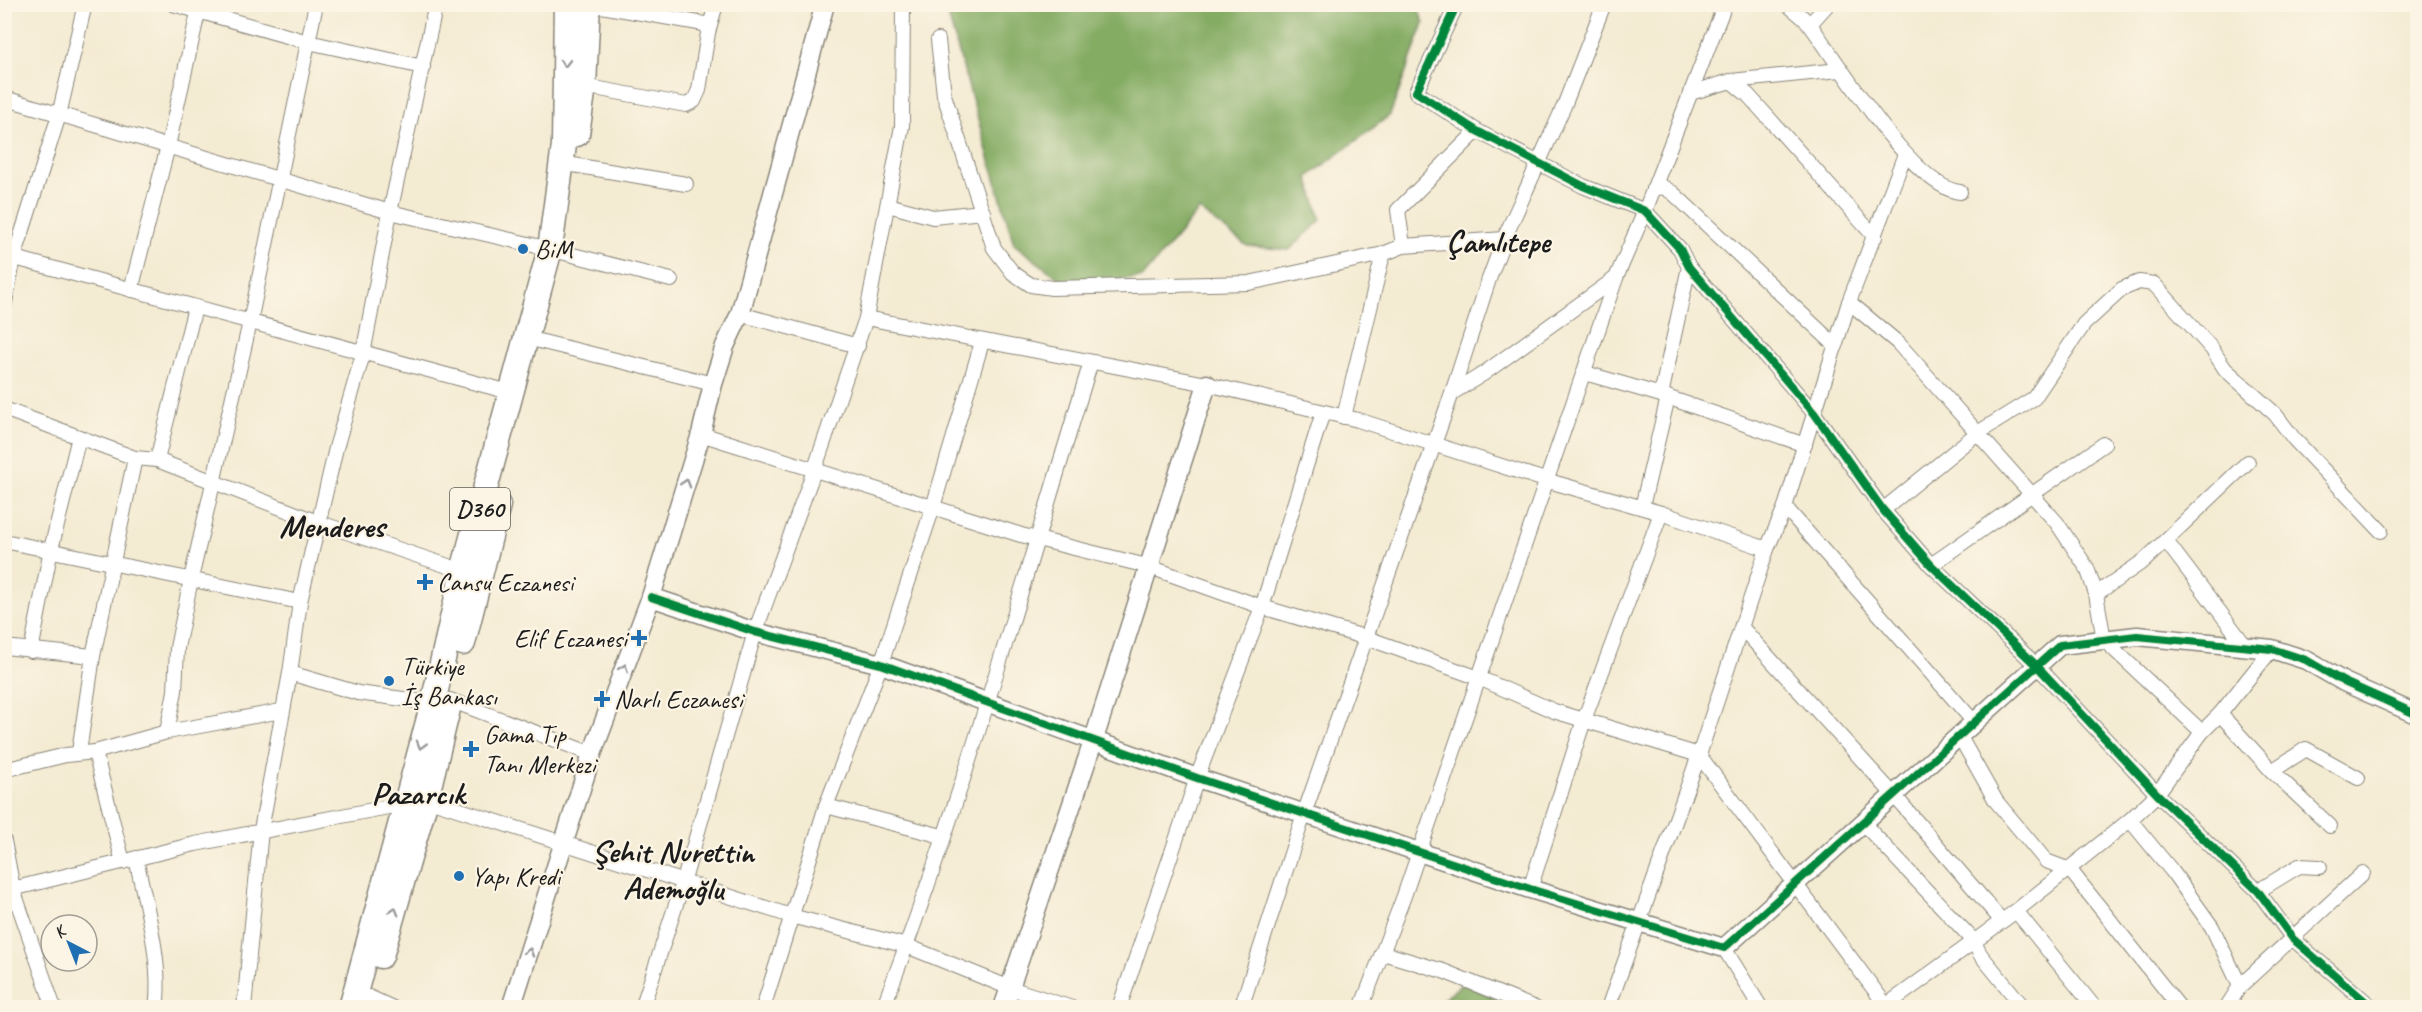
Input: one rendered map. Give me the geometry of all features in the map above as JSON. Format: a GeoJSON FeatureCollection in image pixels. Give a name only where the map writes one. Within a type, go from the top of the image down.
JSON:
{"type":"FeatureCollection","features":[{"type":"Feature","properties":{"kind":"highway","name":"D360"},"geometry":{"type":"LineString","coordinates":[[442,701],[463,571],[556,250],[564,145],[566,4]]}},
{"type":"Feature","properties":{"kind":"highway","name":"D360"},"geometry":{"type":"LineString","coordinates":[[362,1004],[539,341],[573,165],[584,86],[589,4]]}},
{"type":"Feature","properties":{"kind":"street"},"geometry":{"type":"LineString","coordinates":[[4,307],[9,256],[59,114],[85,4]]}},
{"type":"Feature","properties":{"kind":"street"},"geometry":{"type":"LineString","coordinates":[[172,4],[200,8],[308,42],[423,68]]}},
{"type":"Feature","properties":{"kind":"street"},"geometry":{"type":"LineString","coordinates":[[166,732],[175,691],[177,648],[191,579],[250,322],[316,4]]}},
{"type":"Feature","properties":{"kind":"street"},"geometry":{"type":"LineString","coordinates":[[244,1008],[261,830],[281,711],[291,673],[300,602],[336,448],[363,354],[390,212],[436,4]]}},
{"type":"Feature","properties":{"kind":"street"},"geometry":{"type":"LineString","coordinates":[[589,4],[710,24]]}},
{"type":"Feature","properties":{"kind":"street"},"geometry":{"type":"LineString","coordinates":[[584,86],[686,105],[694,101],[699,90],[710,24],[716,4]]}},
{"type":"Feature","properties":{"kind":"street"},"geometry":{"type":"LineString","coordinates":[[511,1008],[592,754],[651,597],[701,434],[725,346],[740,314],[825,4]]}},
{"type":"Feature","properties":{"kind":"street"},"geometry":{"type":"LineString","coordinates":[[642,1008],[684,880],[755,632],[814,471],[866,318],[902,126],[903,4]]}},
{"type":"Feature","properties":{"kind":"street"},"geometry":{"type":"LineString","coordinates":[[1457,4],[1416,92],[1477,131],[1539,164],[1645,212],[1680,249],[1689,267],[1814,413],[1883,510],[1931,565],[2037,666],[2157,794],[2258,891],[2293,939],[2373,1008]]}},
{"type":"Feature","properties":{"kind":"street"},"geometry":{"type":"LineString","coordinates":[[1241,1008],[1304,814],[1504,239],[1539,164],[1604,4]]}},
{"type":"Feature","properties":{"kind":"street"},"geometry":{"type":"LineString","coordinates":[[1361,1008],[1420,852],[1545,480],[1585,373],[1616,278],[1645,212],[1725,4]]}},
{"type":"Feature","properties":{"kind":"street"},"geometry":{"type":"LineString","coordinates":[[1787,4],[1810,24],[1840,70],[1905,154],[1949,191],[1960,192]]}},
{"type":"Feature","properties":{"kind":"street"},"geometry":{"type":"LineString","coordinates":[[1810,24],[1828,4]]}},
{"type":"Feature","properties":{"kind":"street"},"geometry":{"type":"LineString","coordinates":[[131,290],[200,8]]}},
{"type":"Feature","properties":{"kind":"street"},"geometry":{"type":"LineString","coordinates":[[938,40],[944,95],[994,248],[1013,273],[1031,285],[1052,288],[1249,283],[1383,254],[1404,246],[1504,239]]}},
{"type":"Feature","properties":{"kind":"street"},"geometry":{"type":"LineString","coordinates":[[1690,93],[1731,81],[1840,70]]}},
{"type":"Feature","properties":{"kind":"street"},"geometry":{"type":"LineString","coordinates":[[1731,81],[1748,95],[1875,237]]}},
{"type":"Feature","properties":{"kind":"street"},"geometry":{"type":"LineString","coordinates":[[4,98],[390,212],[556,250],[670,280]]}},
{"type":"Feature","properties":{"kind":"street"},"geometry":{"type":"LineString","coordinates":[[1404,246],[1398,210],[1477,131]]}},
{"type":"Feature","properties":{"kind":"street"},"geometry":{"type":"LineString","coordinates":[[1608,1008],[1699,754],[1767,549],[1785,507],[1849,302],[1905,154]]}},
{"type":"Feature","properties":{"kind":"street"},"geometry":{"type":"LineString","coordinates":[[573,165],[686,184]]}},
{"type":"Feature","properties":{"kind":"street"},"geometry":{"type":"LineString","coordinates":[[1653,189],[1663,187],[1673,194],[1836,346]]}},
{"type":"Feature","properties":{"kind":"street"},"geometry":{"type":"LineString","coordinates":[[888,206],[933,217],[983,212]]}},
{"type":"Feature","properties":{"kind":"street"},"geometry":{"type":"LineString","coordinates":[[1344,417],[1383,254]]}},
{"type":"Feature","properties":{"kind":"street"},"geometry":{"type":"LineString","coordinates":[[9,256],[513,393]]}},
{"type":"Feature","properties":{"kind":"street"},"geometry":{"type":"LineString","coordinates":[[1642,507],[1689,267]]}},
{"type":"Feature","properties":{"kind":"street"},"geometry":{"type":"LineString","coordinates":[[1452,393],[1484,374],[1616,278]]}},
{"type":"Feature","properties":{"kind":"street"},"geometry":{"type":"LineString","coordinates":[[1883,510],[1976,434],[2034,398],[2084,324],[2122,289],[2139,282],[2154,284],[2212,350],[2225,369],[2275,414],[2294,439],[2381,531]]}},
{"type":"Feature","properties":{"kind":"street"},"geometry":{"type":"LineString","coordinates":[[1849,302],[1898,343],[2057,524],[2087,568],[2096,594],[2104,640],[2202,732]]}},
{"type":"Feature","properties":{"kind":"street"},"geometry":{"type":"LineString","coordinates":[[157,460],[195,307]]}},
{"type":"Feature","properties":{"kind":"street"},"geometry":{"type":"LineString","coordinates":[[740,314],[858,346]]}},
{"type":"Feature","properties":{"kind":"street"},"geometry":{"type":"LineString","coordinates":[[866,318],[1207,384],[1344,417],[1433,443],[1545,480],[1642,507],[1767,549]]}},
{"type":"Feature","properties":{"kind":"street"},"geometry":{"type":"LineString","coordinates":[[539,341],[713,384]]}},
{"type":"Feature","properties":{"kind":"street"},"geometry":{"type":"LineString","coordinates":[[763,1008],[826,806],[881,664],[933,507],[982,342]]}},
{"type":"Feature","properties":{"kind":"street"},"geometry":{"type":"LineString","coordinates":[[883,1008],[907,946],[986,701],[1091,362]]}},
{"type":"Feature","properties":{"kind":"street"},"geometry":{"type":"LineString","coordinates":[[1585,373],[1665,396],[1804,445]]}},
{"type":"Feature","properties":{"kind":"street"},"geometry":{"type":"LineString","coordinates":[[1003,1008],[1094,739],[1147,566],[1207,384]]}},
{"type":"Feature","properties":{"kind":"street"},"geometry":{"type":"LineString","coordinates":[[4,409],[135,458],[157,460],[320,523],[463,571]]}},
{"type":"Feature","properties":{"kind":"street"},"geometry":{"type":"LineString","coordinates":[[1119,1008],[1197,778],[1262,607],[1323,412]]}},
{"type":"Feature","properties":{"kind":"street"},"geometry":{"type":"LineString","coordinates":[[701,434],[814,471],[1036,538],[1147,566],[1262,607],[1367,638],[1479,678],[1554,711],[1699,754],[1886,1007],[2070,870],[2130,820],[2157,794],[2202,732],[2220,714],[2272,649]]}},
{"type":"Feature","properties":{"kind":"street"},"geometry":{"type":"LineString","coordinates":[[32,651],[51,549],[79,437]]}},
{"type":"Feature","properties":{"kind":"street"},"geometry":{"type":"LineString","coordinates":[[1931,565],[2104,444]]}},
{"type":"Feature","properties":{"kind":"street"},"geometry":{"type":"LineString","coordinates":[[79,753],[93,656],[135,458]]}},
{"type":"Feature","properties":{"kind":"street"},"geometry":{"type":"LineString","coordinates":[[2096,594],[2145,560],[2248,462]]}},
{"type":"Feature","properties":{"kind":"street"},"geometry":{"type":"LineString","coordinates":[[1785,507],[1974,722]]}},
{"type":"Feature","properties":{"kind":"street"},"geometry":{"type":"LineString","coordinates":[[1530,889],[1584,720],[1661,513]]}},
{"type":"Feature","properties":{"kind":"street"},"geometry":{"type":"LineString","coordinates":[[4,541],[300,602]]}},
{"type":"Feature","properties":{"kind":"street"},"geometry":{"type":"LineString","coordinates":[[2166,541],[2247,648]]}},
{"type":"Feature","properties":{"kind":"street"},"geometry":{"type":"LineString","coordinates":[[651,597],[755,632],[881,664],[1197,778],[1530,889],[1724,948],[1761,1008]]}},
{"type":"Feature","properties":{"kind":"street"},"geometry":{"type":"LineString","coordinates":[[1742,628],[1893,794],[2001,920]]}},
{"type":"Feature","properties":{"kind":"street"},"geometry":{"type":"LineString","coordinates":[[1724,948],[1797,885],[1862,822],[1960,737],[2060,645],[2137,636],[2272,649],[2306,660],[2344,682],[2418,715]]}},
{"type":"Feature","properties":{"kind":"street"},"geometry":{"type":"LineString","coordinates":[[4,647],[93,656]]}},
{"type":"Feature","properties":{"kind":"street"},"geometry":{"type":"LineString","coordinates":[[291,673],[358,693],[442,701],[592,754]]}},
{"type":"Feature","properties":{"kind":"street"},"geometry":{"type":"LineString","coordinates":[[4,770],[79,753],[95,752],[166,732],[281,711]]}},
{"type":"Feature","properties":{"kind":"street"},"geometry":{"type":"LineString","coordinates":[[2220,714],[2272,771],[2330,826]]}},
{"type":"Feature","properties":{"kind":"street"},"geometry":{"type":"LineString","coordinates":[[1960,737],[1996,801],[2046,861],[2070,870],[2180,1008]]}},
{"type":"Feature","properties":{"kind":"street"},"geometry":{"type":"LineString","coordinates":[[2272,771],[2306,749],[2358,778]]}},
{"type":"Feature","properties":{"kind":"street"},"geometry":{"type":"LineString","coordinates":[[95,752],[129,860],[155,957],[158,995],[156,1008]]}},
{"type":"Feature","properties":{"kind":"street"},"geometry":{"type":"LineString","coordinates":[[9,890],[261,830],[415,801],[684,880],[791,916],[907,946],[1010,988],[1072,1008]]}},
{"type":"Feature","properties":{"kind":"street"},"geometry":{"type":"LineString","coordinates":[[826,806],[942,836]]}},
{"type":"Feature","properties":{"kind":"street"},"geometry":{"type":"LineString","coordinates":[[2130,820],[2172,870],[2212,927],[2240,986]]}},
{"type":"Feature","properties":{"kind":"street"},"geometry":{"type":"LineString","coordinates":[[1862,822],[1973,940],[1980,954],[2024,1008]]}},
{"type":"Feature","properties":{"kind":"street"},"geometry":{"type":"LineString","coordinates":[[4,841],[9,890],[54,1008]]}},
{"type":"Feature","properties":{"kind":"street"},"geometry":{"type":"LineString","coordinates":[[2258,891],[2299,866],[2320,867]]}},
{"type":"Feature","properties":{"kind":"street"},"geometry":{"type":"LineString","coordinates":[[2226,1008],[2240,986],[2363,873]]}},
{"type":"Feature","properties":{"kind":"street"},"geometry":{"type":"LineString","coordinates":[[2016,911],[2095,1008]]}},
{"type":"Feature","properties":{"kind":"street"},"geometry":{"type":"LineString","coordinates":[[1383,953],[1463,978],[1535,1008]]}},
{"type":"Feature","properties":{"kind":"street"},"geometry":{"type":"LineString","coordinates":[[362,1004],[393,1008]]}},
{"type":"Feature","properties":{"kind":"green space"},"geometry":{"type":"Polygon","coordinates":[[[1416,4],[1424,23],[1390,115],[1308,177],[1321,220],[1289,250],[1247,246],[1199,210],[1143,277],[1066,284],[1014,244],[945,5],[1416,4]]]}},
{"type":"Feature","properties":{"kind":"green space"},"geometry":{"type":"Polygon","coordinates":[[[1463,983],[1513,1007],[1445,1007],[1439,1003],[1463,983]]]}},
{"type":"Feature","properties":{"kind":"cycle path"},"geometry":{"type":"LineString","coordinates":[[1457,4],[1416,92],[1477,131],[1583,186],[1645,211],[1680,249],[1689,267],[1814,413],[1883,510],[1931,565],[2037,666],[2157,794],[2258,891],[2293,939],[2373,1008]]}},
{"type":"Feature","properties":{"kind":"cycle path"},"geometry":{"type":"LineString","coordinates":[[651,597],[755,632],[881,664],[1197,778],[1530,889],[1724,948],[2060,645],[2137,636],[2272,649],[2306,660],[2344,682],[2418,715]]}},
{"type":"Feature","properties":{"kind":"place","name":"BiM"},"geometry":{"type":"Point","coordinates":[523,249]}},
{"type":"Feature","properties":{"kind":"place","name":"Cansu Eczanesi"},"geometry":{"type":"Point","coordinates":[425,582]}},
{"type":"Feature","properties":{"kind":"place","name":"Elif Eczanesi"},"geometry":{"type":"Point","coordinates":[639,638]}},
{"type":"Feature","properties":{"kind":"place","name":"Türkiye İş Bankası"},"geometry":{"type":"Point","coordinates":[389,681]}},
{"type":"Feature","properties":{"kind":"place","name":"Narlı Eczanesi"},"geometry":{"type":"Point","coordinates":[602,699]}},
{"type":"Feature","properties":{"kind":"place","name":"Gama Tıp Tanı Merkezi"},"geometry":{"type":"Point","coordinates":[471,749]}},
{"type":"Feature","properties":{"kind":"place","name":"Yapı Kredi"},"geometry":{"type":"Point","coordinates":[459,876]}},
{"type":"Feature","properties":{"kind":"district","name":"Çamlıtepe"},"geometry":{"type":"Point","coordinates":[1498,241]}},
{"type":"Feature","properties":{"kind":"district","name":"Menderes"},"geometry":{"type":"Point","coordinates":[332,526]}},
{"type":"Feature","properties":{"kind":"district","name":"Pazarcık"},"geometry":{"type":"Point","coordinates":[418,793]}},
{"type":"Feature","properties":{"kind":"district","name":"Şehit Nurettin Ademoğlu"},"geometry":{"type":"Point","coordinates":[673,870]}}]}
